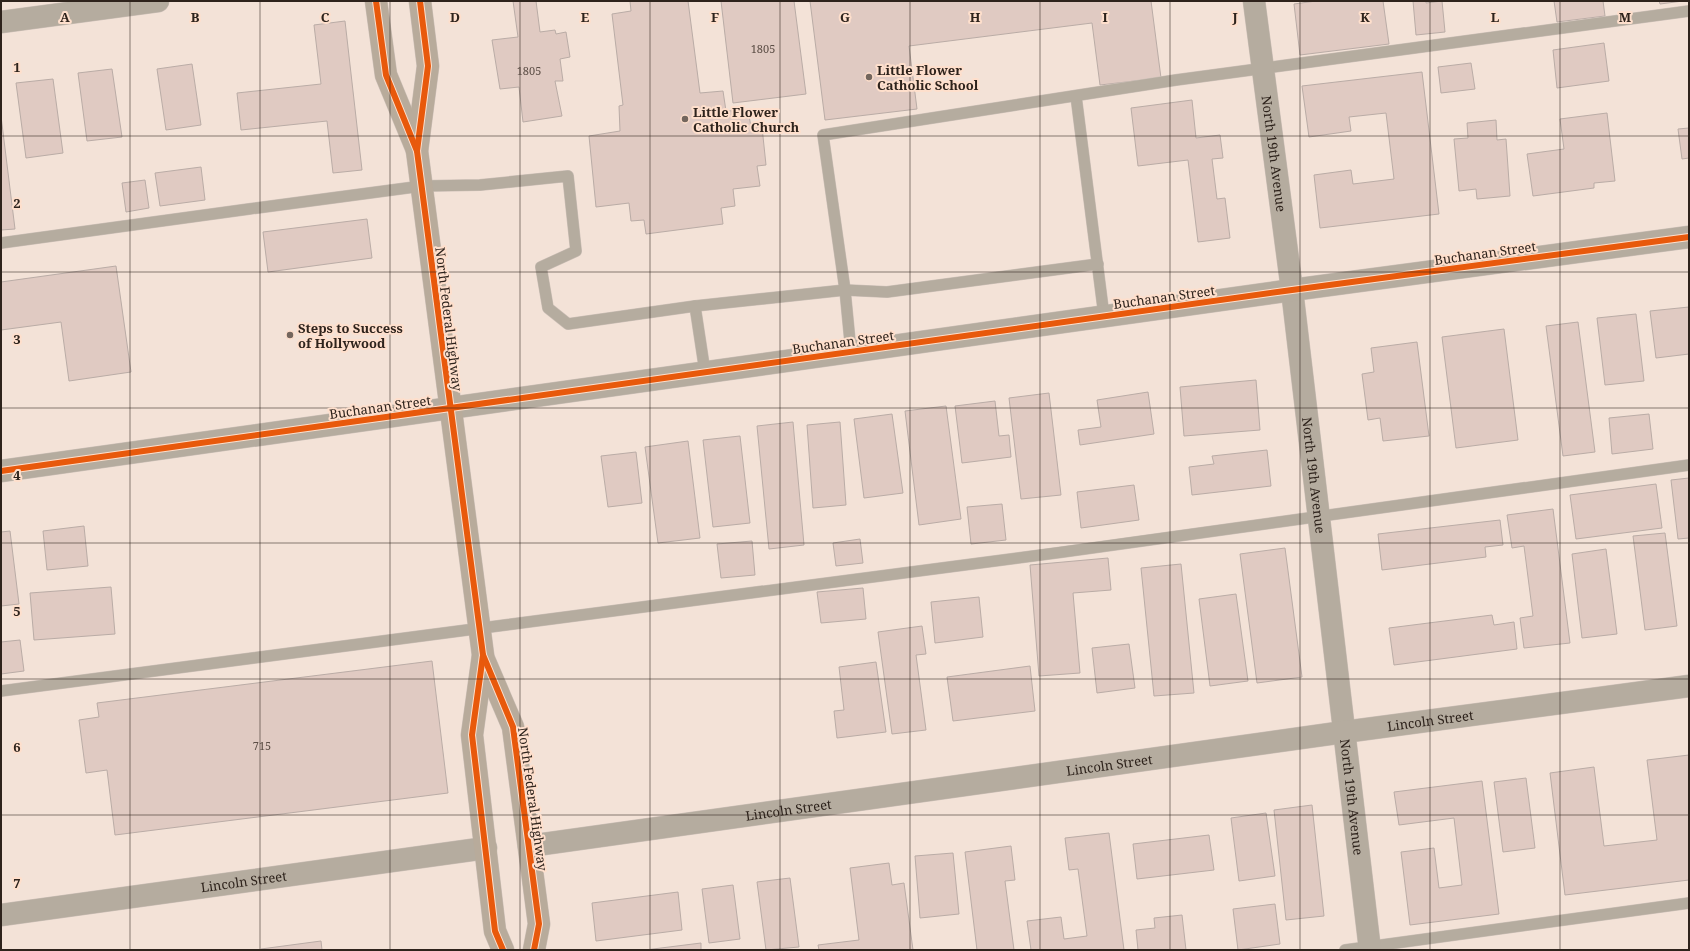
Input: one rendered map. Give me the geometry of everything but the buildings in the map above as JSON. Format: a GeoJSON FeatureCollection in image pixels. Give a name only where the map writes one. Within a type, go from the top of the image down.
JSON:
{"type":"FeatureCollection","features":[{"type":"Feature","properties":{"kind":"main road"},"geometry":{"type":"LineString","coordinates":[[376,1],[386,75],[417,151]]}},
{"type":"Feature","properties":{"kind":"main road"},"geometry":{"type":"LineString","coordinates":[[417,151],[428,66],[420,1]]}},
{"type":"Feature","properties":{"kind":"main road","name":"North Federal Highway"},"geometry":{"type":"LineString","coordinates":[[417,151],[483,656],[472,735],[495,931],[504,950]]}},
{"type":"Feature","properties":{"kind":"main road","name":"North Federal Highway"},"geometry":{"type":"LineString","coordinates":[[483,656],[513,727],[539,924],[534,950]]}},
{"type":"Feature","properties":{"kind":"street"},"geometry":{"type":"LineString","coordinates":[[1,22],[158,1]]}},
{"type":"Feature","properties":{"kind":"street","name":"North 19th Avenue"},"geometry":{"type":"LineString","coordinates":[[1254,1],[1292,290],[1370,948]]}},
{"type":"Feature","properties":{"kind":"street","name":"Buchanan Street"},"geometry":{"type":"LineString","coordinates":[[1,471],[1104,316],[1689,236]]}},
{"type":"Feature","properties":{"kind":"street","name":"Lincoln Street"},"geometry":{"type":"LineString","coordinates":[[529,846],[1344,732],[1689,686]]}},
{"type":"Feature","properties":{"kind":"street","name":"Lincoln Street"},"geometry":{"type":"LineString","coordinates":[[1,915],[486,848]]}},
{"type":"Feature","properties":{"kind":"lane"},"geometry":{"type":"LineString","coordinates":[[851,352],[845,290],[823,135],[1263,68],[1689,11]]}},
{"type":"Feature","properties":{"kind":"lane"},"geometry":{"type":"LineString","coordinates":[[1076,96],[1104,316]]}},
{"type":"Feature","properties":{"kind":"lane"},"geometry":{"type":"LineString","coordinates":[[1,243],[248,208],[422,186],[480,185],[568,176],[576,252],[541,267],[548,308],[568,324],[695,306],[845,290],[887,292],[1098,264]]}},
{"type":"Feature","properties":{"kind":"lane"},"geometry":{"type":"LineString","coordinates":[[695,306],[705,372]]}},
{"type":"Feature","properties":{"kind":"lane"},"geometry":{"type":"LineString","coordinates":[[1,691],[480,631],[1319,518],[1689,465]]}},
{"type":"Feature","properties":{"kind":"lane"},"geometry":{"type":"LineString","coordinates":[[1345,950],[1370,948],[1689,903]]}},
{"type":"Feature","properties":{"kind":"cycle path"},"geometry":{"type":"LineString","coordinates":[[376,1],[386,75],[417,151]]}},
{"type":"Feature","properties":{"kind":"cycle path"},"geometry":{"type":"LineString","coordinates":[[420,1],[428,66],[417,151],[483,655],[472,735],[495,931],[503,950]]}},
{"type":"Feature","properties":{"kind":"cycle path"},"geometry":{"type":"LineString","coordinates":[[1,471],[1292,290],[1689,237]]}},
{"type":"Feature","properties":{"kind":"cycle path"},"geometry":{"type":"LineString","coordinates":[[483,655],[513,727],[539,924],[534,950]]}},
{"type":"Feature","properties":{"kind":"place","name":"Little Flower Catholic School"},"geometry":{"type":"Point","coordinates":[869,77]}},
{"type":"Feature","properties":{"kind":"place","name":"Little Flower Catholic Church"},"geometry":{"type":"Point","coordinates":[685,119]}},
{"type":"Feature","properties":{"kind":"place","name":"Steps to Success of Hollywood"},"geometry":{"type":"Point","coordinates":[290,335]}}]}
